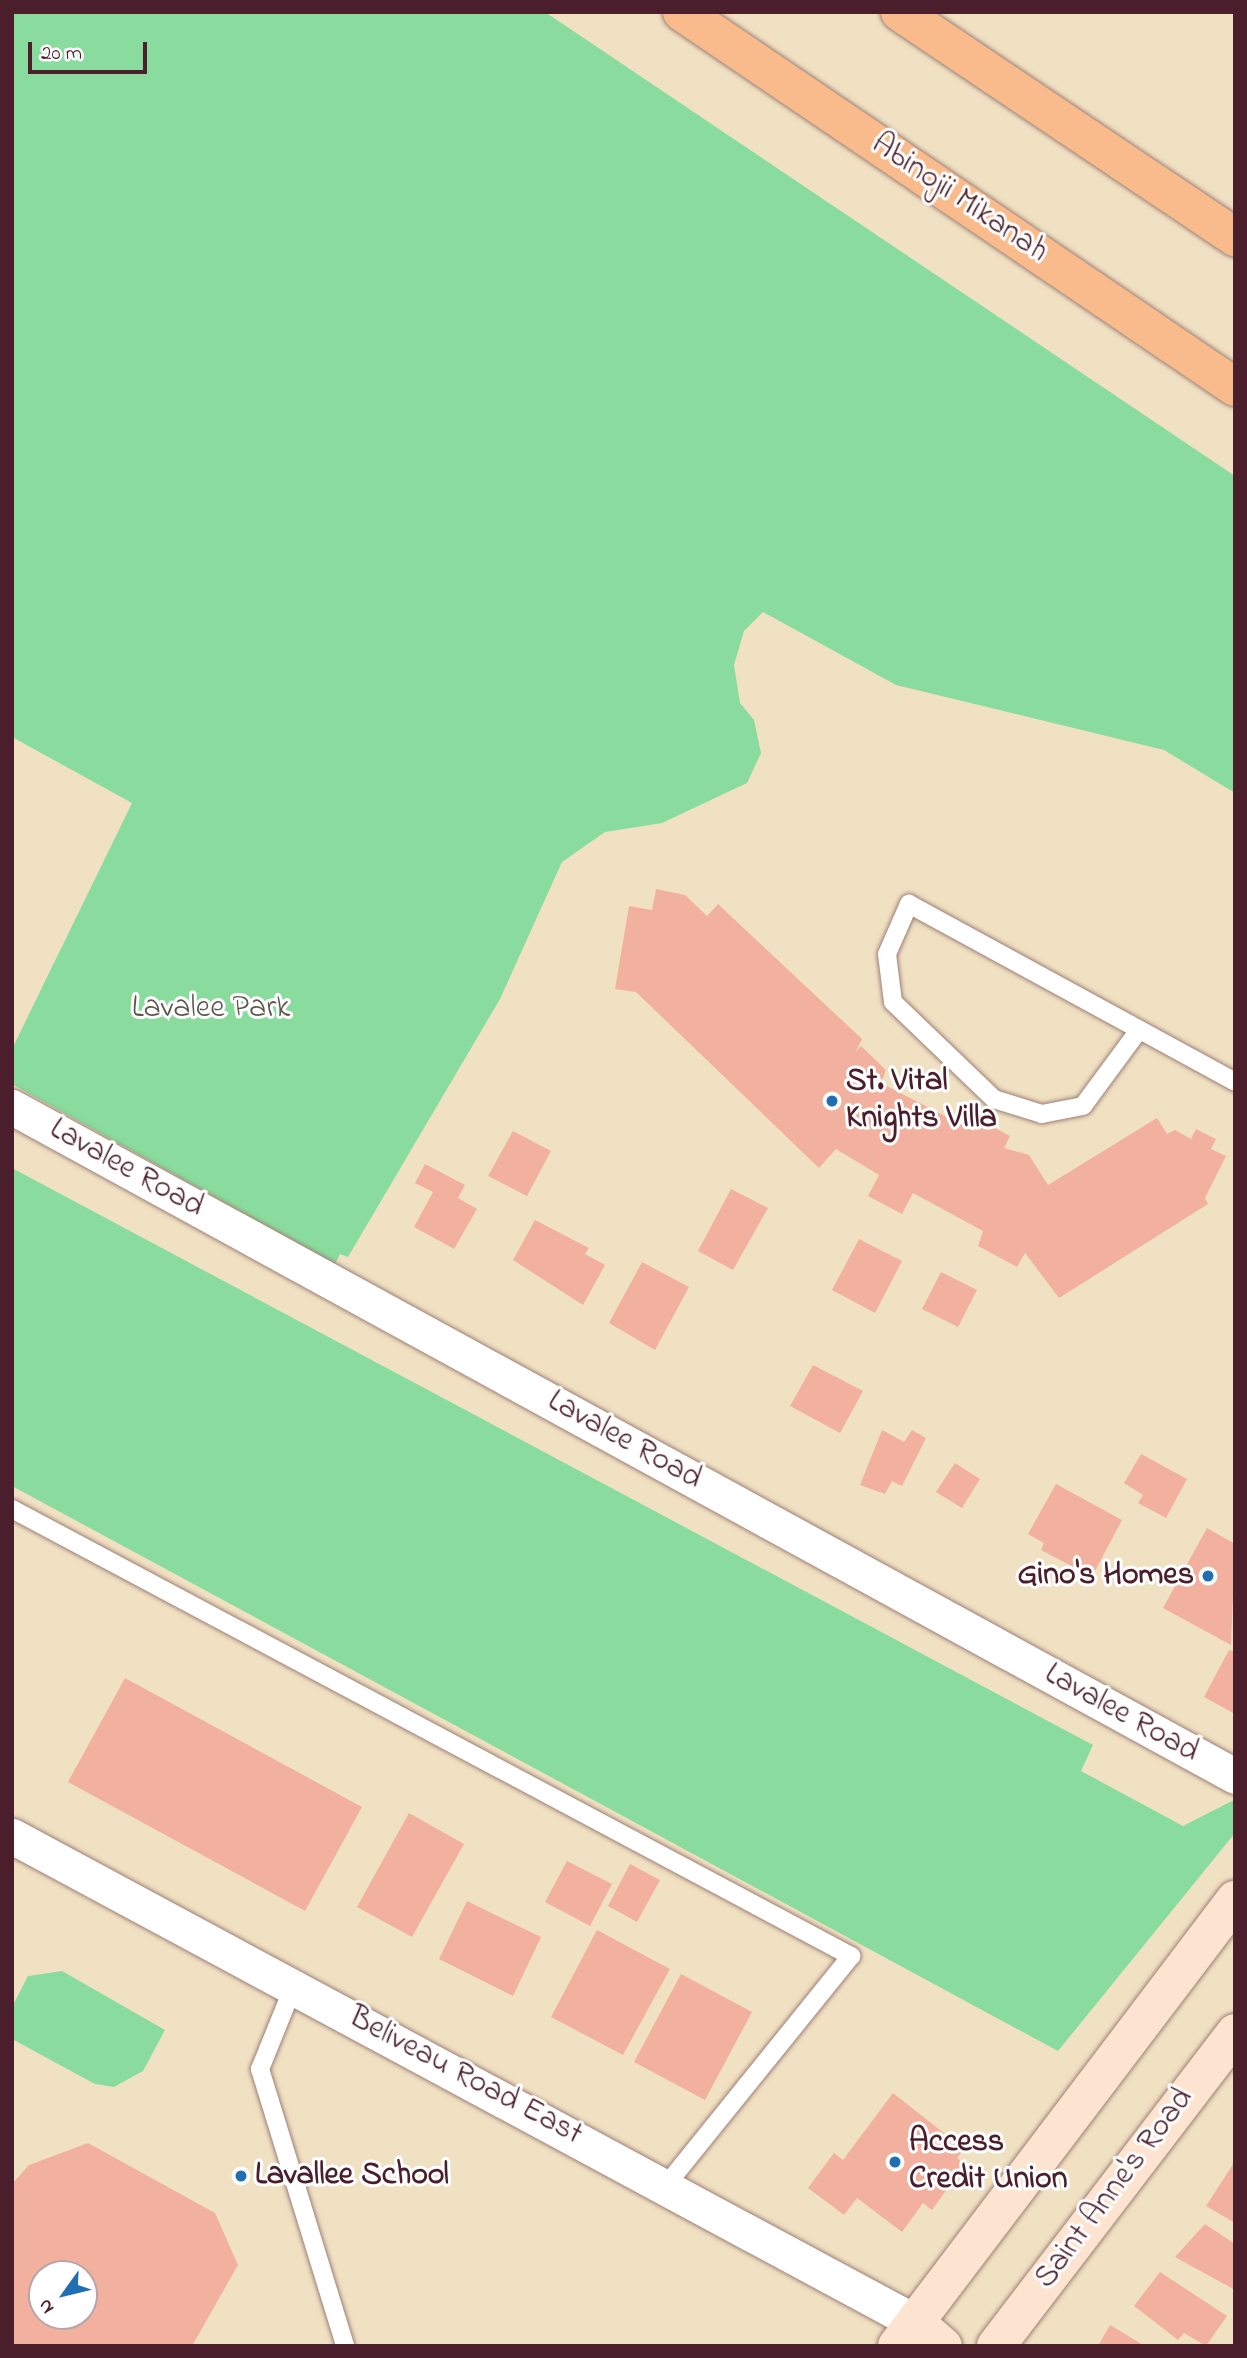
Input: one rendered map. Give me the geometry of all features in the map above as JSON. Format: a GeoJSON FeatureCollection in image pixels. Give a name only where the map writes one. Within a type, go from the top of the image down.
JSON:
{"type":"FeatureCollection","features":[{"type":"Feature","properties":{"kind":"main road","name":"Abinojii Mikanah"},"geometry":{"type":"LineString","coordinates":[[682,12],[1235,387]]}},
{"type":"Feature","properties":{"kind":"main road"},"geometry":{"type":"LineString","coordinates":[[900,12],[1235,237]]}},
{"type":"Feature","properties":{"kind":"main road"},"geometry":{"type":"LineString","coordinates":[[918,2338],[1235,1900]]}},
{"type":"Feature","properties":{"kind":"main road","name":"Saint Anne's Road"},"geometry":{"type":"LineString","coordinates":[[996,2346],[1235,2033]]}},
{"type":"Feature","properties":{"kind":"street","name":"Lavalee Road"},"geometry":{"type":"LineString","coordinates":[[12,1107],[1235,1776]]}},
{"type":"Feature","properties":{"kind":"street","name":"Beliveau Road East"},"geometry":{"type":"LineString","coordinates":[[12,1836],[666,2185],[918,2338]]}},
{"type":"Feature","properties":{"kind":"lane"},"geometry":{"type":"LineString","coordinates":[[1139,1030],[1083,1106],[1042,1114],[994,1099],[894,1002],[887,954],[909,904],[1235,1082]]}},
{"type":"Feature","properties":{"kind":"lane"},"geometry":{"type":"LineString","coordinates":[[12,1509],[851,1956],[666,2185]]}},
{"type":"Feature","properties":{"kind":"lane"},"geometry":{"type":"LineString","coordinates":[[294,1985],[260,2069],[345,2346]]}},
{"type":"Feature","properties":{"kind":"green space","name":"Lavalee Park"},"geometry":{"type":"Polygon","coordinates":[[[12,12],[545,12],[1235,476],[1235,793],[1164,750],[896,685],[763,612],[744,631],[734,665],[740,703],[754,720],[761,753],[747,783],[662,823],[605,832],[562,862],[500,999],[348,1257],[340,1254],[335,1264],[12,1084],[12,1049],[132,803],[12,737],[12,12]]]}},
{"type":"Feature","properties":{"kind":"green space"},"geometry":{"type":"Polygon","coordinates":[[[12,1168],[1093,1745],[1081,1771],[1183,1826],[1234,1800],[1235,1833],[1058,2051],[12,1486],[12,1168]]]}},
{"type":"Feature","properties":{"kind":"green space"},"geometry":{"type":"Polygon","coordinates":[[[62,1971],[165,2030],[143,2071],[114,2087],[95,2084],[12,2039],[12,2007],[28,1976],[62,1971]]]}},
{"type":"Feature","properties":{"kind":"building","name":"St. Vital Knights Villa"},"geometry":{"type":"Polygon","coordinates":[[[656,889],[685,895],[707,916],[718,904],[862,1039],[856,1051],[861,1046],[886,1070],[881,1083],[974,1131],[980,1120],[1010,1136],[1004,1148],[1029,1155],[1048,1185],[1157,1118],[1167,1134],[1175,1130],[1191,1139],[1196,1129],[1216,1139],[1211,1149],[1226,1156],[1205,1198],[1208,1204],[1059,1298],[1025,1253],[1017,1267],[978,1246],[983,1231],[913,1193],[902,1214],[868,1196],[879,1175],[836,1149],[819,1168],[636,992],[615,989],[629,906],[652,910],[656,889]]]}},
{"type":"Feature","properties":{"kind":"building"},"geometry":{"type":"Polygon","coordinates":[[[513,1131],[551,1151],[527,1196],[488,1176],[513,1131]]]}},
{"type":"Feature","properties":{"kind":"building"},"geometry":{"type":"Polygon","coordinates":[[[425,1164],[465,1185],[458,1198],[477,1209],[454,1249],[414,1227],[433,1192],[415,1183],[425,1164]]]}},
{"type":"Feature","properties":{"kind":"building"},"geometry":{"type":"Polygon","coordinates":[[[731,1189],[768,1208],[733,1270],[698,1251],[731,1189]]]}},
{"type":"Feature","properties":{"kind":"building"},"geometry":{"type":"Polygon","coordinates":[[[535,1220],[589,1248],[585,1254],[605,1265],[583,1305],[513,1260],[535,1220]]]}},
{"type":"Feature","properties":{"kind":"building"},"geometry":{"type":"Polygon","coordinates":[[[859,1239],[902,1261],[875,1313],[832,1290],[859,1239]]]}},
{"type":"Feature","properties":{"kind":"building"},"geometry":{"type":"Polygon","coordinates":[[[642,1262],[689,1287],[655,1350],[609,1323],[642,1262]]]}},
{"type":"Feature","properties":{"kind":"building"},"geometry":{"type":"Polygon","coordinates":[[[941,1272],[977,1290],[958,1327],[922,1309],[941,1272]]]}},
{"type":"Feature","properties":{"kind":"building"},"geometry":{"type":"Polygon","coordinates":[[[813,1365],[863,1391],[840,1433],[790,1406],[813,1365]]]}},
{"type":"Feature","properties":{"kind":"building"},"geometry":{"type":"Polygon","coordinates":[[[882,1430],[904,1442],[912,1430],[926,1438],[902,1486],[892,1481],[885,1494],[860,1485],[882,1430]]]}},
{"type":"Feature","properties":{"kind":"building"},"geometry":{"type":"Polygon","coordinates":[[[1141,1454],[1187,1479],[1166,1518],[1138,1503],[1143,1495],[1124,1483],[1141,1454]]]}},
{"type":"Feature","properties":{"kind":"building"},"geometry":{"type":"Polygon","coordinates":[[[955,1463],[980,1479],[962,1508],[936,1492],[955,1463]]]}},
{"type":"Feature","properties":{"kind":"building"},"geometry":{"type":"Polygon","coordinates":[[[1056,1484],[1122,1520],[1095,1571],[1086,1566],[1083,1572],[1041,1550],[1044,1543],[1028,1534],[1056,1484]]]}},
{"type":"Feature","properties":{"kind":"building","name":"Gino's Homes"},"geometry":{"type":"Polygon","coordinates":[[[1207,1528],[1235,1544],[1231,1645],[1163,1608],[1207,1528]]]}},
{"type":"Feature","properties":{"kind":"building"},"geometry":{"type":"Polygon","coordinates":[[[1229,1650],[1235,1652],[1235,1714],[1204,1697],[1229,1650]]]}},
{"type":"Feature","properties":{"kind":"building"},"geometry":{"type":"Polygon","coordinates":[[[125,1678],[362,1807],[305,1911],[68,1782],[125,1678]]]}},
{"type":"Feature","properties":{"kind":"building"},"geometry":{"type":"Polygon","coordinates":[[[409,1813],[464,1844],[412,1937],[357,1907],[409,1813]]]}},
{"type":"Feature","properties":{"kind":"building"},"geometry":{"type":"Polygon","coordinates":[[[567,1861],[612,1884],[590,1926],[545,1902],[567,1861]]]}},
{"type":"Feature","properties":{"kind":"building"},"geometry":{"type":"Polygon","coordinates":[[[630,1864],[660,1880],[637,1922],[608,1906],[630,1864]]]}},
{"type":"Feature","properties":{"kind":"building"},"geometry":{"type":"Polygon","coordinates":[[[467,1901],[541,1937],[513,1996],[439,1959],[467,1901]]]}},
{"type":"Feature","properties":{"kind":"building"},"geometry":{"type":"Polygon","coordinates":[[[597,1930],[670,1969],[623,2055],[551,2017],[597,1930]]]}},
{"type":"Feature","properties":{"kind":"building"},"geometry":{"type":"Polygon","coordinates":[[[681,1974],[752,2012],[705,2100],[634,2062],[681,1974]]]}},
{"type":"Feature","properties":{"kind":"building","name":"Access Credit Union"},"geometry":{"type":"Polygon","coordinates":[[[893,2093],[964,2149],[957,2158],[965,2164],[932,2210],[923,2203],[902,2232],[857,2198],[844,2215],[808,2188],[834,2153],[843,2160],[893,2093]]]}},
{"type":"Feature","properties":{"kind":"building"},"geometry":{"type":"Polygon","coordinates":[[[88,2143],[215,2213],[238,2265],[192,2346],[12,2346],[12,2184],[29,2165],[88,2143]]]}},
{"type":"Feature","properties":{"kind":"building"},"geometry":{"type":"Polygon","coordinates":[[[1235,2161],[1235,2223],[1206,2206],[1235,2161]]]}},
{"type":"Feature","properties":{"kind":"building"},"geometry":{"type":"Polygon","coordinates":[[[1205,2224],[1235,2244],[1235,2290],[1175,2257],[1205,2224]]]}},
{"type":"Feature","properties":{"kind":"building"},"geometry":{"type":"Polygon","coordinates":[[[1160,2272],[1227,2316],[1206,2346],[1184,2333],[1178,2340],[1134,2306],[1160,2272]]]}},
{"type":"Feature","properties":{"kind":"building"},"geometry":{"type":"Polygon","coordinates":[[[1110,2325],[1145,2346],[1098,2346],[1110,2325]]]}},
{"type":"Feature","properties":{"kind":"place","name":"St. Vital Knights Villa"},"geometry":{"type":"Point","coordinates":[832,1101]}},
{"type":"Feature","properties":{"kind":"place","name":"Gino's Homes"},"geometry":{"type":"Point","coordinates":[1208,1576]}},
{"type":"Feature","properties":{"kind":"place","name":"Access Credit Union"},"geometry":{"type":"Point","coordinates":[895,2162]}},
{"type":"Feature","properties":{"kind":"place","name":"Lavallee School"},"geometry":{"type":"Point","coordinates":[241,2176]}}]}
